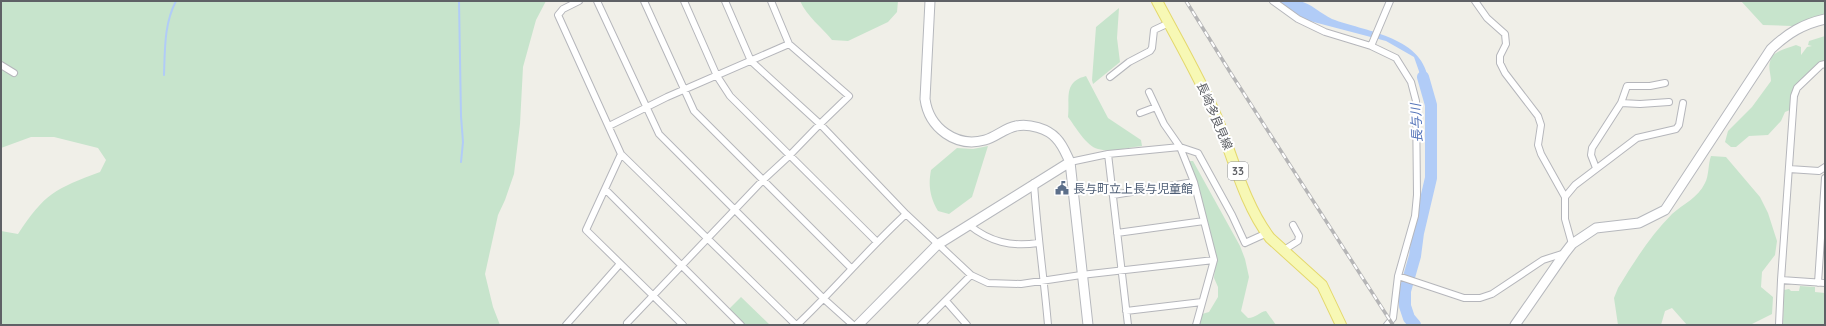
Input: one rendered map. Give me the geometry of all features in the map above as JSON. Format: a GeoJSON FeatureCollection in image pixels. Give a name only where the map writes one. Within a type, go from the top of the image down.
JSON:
{"type":"FeatureCollection","features":[{"type":"Feature","properties":{"kind":"main road","name":"長崎多良見線"},"geometry":{"type":"LineString","coordinates":[[1157,1],[1204,90],[1247,196],[1267,234],[1322,285],[1341,325]]}},
{"type":"Feature","properties":{"kind":"street"},"geometry":{"type":"LineString","coordinates":[[579,1],[564,9],[558,15],[621,154],[797,325],[824,299],[876,241],[906,214]]}},
{"type":"Feature","properties":{"kind":"street"},"geometry":{"type":"LineString","coordinates":[[597,1],[659,134],[824,299],[853,325]]}},
{"type":"Feature","properties":{"kind":"street"},"geometry":{"type":"LineString","coordinates":[[644,1],[683,91],[694,111],[851,268]]}},
{"type":"Feature","properties":{"kind":"street"},"geometry":{"type":"LineString","coordinates":[[684,1],[717,76],[730,96],[876,241]]}},
{"type":"Feature","properties":{"kind":"street"},"geometry":{"type":"LineString","coordinates":[[725,1],[751,61],[820,124],[906,214],[937,245],[971,275],[988,283],[1007,285],[1214,260]]}},
{"type":"Feature","properties":{"kind":"street"},"geometry":{"type":"LineString","coordinates":[[627,324],[763,180],[849,96],[789,44],[771,1]]}},
{"type":"Feature","properties":{"kind":"street"},"geometry":{"type":"LineString","coordinates":[[930,1],[925,99],[926,109],[934,124],[944,133],[957,139],[974,142],[986,139],[1017,125],[1039,128],[1056,137],[1062,145],[1070,162],[1081,275],[1088,325]]}},
{"type":"Feature","properties":{"kind":"street"},"geometry":{"type":"LineString","coordinates":[[1273,1],[1298,19],[1325,32],[1371,44],[1396,58],[1411,82],[1416,101],[1417,195],[1415,216],[1400,276],[1393,318],[1387,325]]}},
{"type":"Feature","properties":{"kind":"street"},"geometry":{"type":"LineString","coordinates":[[1371,44],[1378,26],[1386,14],[1390,1]]}},
{"type":"Feature","properties":{"kind":"street"},"geometry":{"type":"LineString","coordinates":[[1475,1],[1487,18],[1506,34],[1506,44],[1500,56],[1500,63],[1505,73],[1538,116],[1541,126],[1538,145],[1541,154],[1565,197],[1566,219],[1572,244]]}},
{"type":"Feature","properties":{"kind":"street"},"geometry":{"type":"LineString","coordinates":[[1515,325],[1572,244],[1596,228],[1639,223],[1665,210],[1771,49],[1783,37],[1795,29],[1809,22],[1825,19]]}},
{"type":"Feature","properties":{"kind":"street"},"geometry":{"type":"LineString","coordinates":[[1110,77],[1128,62],[1150,51],[1152,48],[1154,30],[1169,23]]}},
{"type":"Feature","properties":{"kind":"street"},"geometry":{"type":"LineString","coordinates":[[609,126],[647,107],[789,44]]}},
{"type":"Feature","properties":{"kind":"street"},"geometry":{"type":"LineString","coordinates":[[1772,325],[1779,323],[1780,280],[1794,96],[1797,88],[1821,65],[1825,64]]}},
{"type":"Feature","properties":{"kind":"street"},"geometry":{"type":"LineString","coordinates":[[1,65],[14,73]]}},
{"type":"Feature","properties":{"kind":"street"},"geometry":{"type":"LineString","coordinates":[[1596,168],[1591,155],[1592,148],[1621,103],[1627,86],[1650,86],[1665,83]]}},
{"type":"Feature","properties":{"kind":"street"},"geometry":{"type":"LineString","coordinates":[[1149,92],[1164,124],[1180,147],[1194,182],[1214,260],[1196,325]]}},
{"type":"Feature","properties":{"kind":"street"},"geometry":{"type":"LineString","coordinates":[[1621,103],[1640,104],[1669,102]]}},
{"type":"Feature","properties":{"kind":"street"},"geometry":{"type":"LineString","coordinates":[[1565,197],[1575,185],[1637,138],[1676,129],[1679,125],[1683,103]]}},
{"type":"Feature","properties":{"kind":"street"},"geometry":{"type":"LineString","coordinates":[[1140,113],[1156,107]]}},
{"type":"Feature","properties":{"kind":"street"},"geometry":{"type":"LineString","coordinates":[[858,325],[937,245],[1034,183],[1070,162],[1108,154],[1180,147],[1198,154],[1232,215],[1245,243],[1267,234]]}},
{"type":"Feature","properties":{"kind":"street"},"geometry":{"type":"LineString","coordinates":[[621,154],[586,230],[619,265],[683,325]]}},
{"type":"Feature","properties":{"kind":"street"},"geometry":{"type":"LineString","coordinates":[[1108,154],[1128,325]]}},
{"type":"Feature","properties":{"kind":"street"},"geometry":{"type":"LineString","coordinates":[[1788,169],[1819,171],[1825,167]]}},
{"type":"Feature","properties":{"kind":"street"},"geometry":{"type":"LineString","coordinates":[[1818,283],[1825,178]]}},
{"type":"Feature","properties":{"kind":"street"},"geometry":{"type":"LineString","coordinates":[[1113,195],[1194,182]]}},
{"type":"Feature","properties":{"kind":"street"},"geometry":{"type":"LineString","coordinates":[[1034,183],[1038,242],[1044,280],[1048,325]]}},
{"type":"Feature","properties":{"kind":"street"},"geometry":{"type":"LineString","coordinates":[[605,189],[741,325]]}},
{"type":"Feature","properties":{"kind":"street"},"geometry":{"type":"LineString","coordinates":[[1117,233],[1204,221]]}},
{"type":"Feature","properties":{"kind":"street"},"geometry":{"type":"LineString","coordinates":[[969,225],[981,235],[994,240],[1020,246],[1038,242]]}},
{"type":"Feature","properties":{"kind":"street"},"geometry":{"type":"LineString","coordinates":[[1284,250],[1298,241],[1298,236],[1293,225]]}},
{"type":"Feature","properties":{"kind":"street"},"geometry":{"type":"LineString","coordinates":[[1400,276],[1464,298],[1480,298],[1492,294],[1542,260],[1565,253]]}},
{"type":"Feature","properties":{"kind":"street"},"geometry":{"type":"LineString","coordinates":[[566,325],[619,265]]}},
{"type":"Feature","properties":{"kind":"street"},"geometry":{"type":"LineString","coordinates":[[921,325],[971,275]]}},
{"type":"Feature","properties":{"kind":"street"},"geometry":{"type":"LineString","coordinates":[[1780,280],[1825,283]]}},
{"type":"Feature","properties":{"kind":"street"},"geometry":{"type":"LineString","coordinates":[[946,301],[967,325]]}},
{"type":"Feature","properties":{"kind":"street"},"geometry":{"type":"LineString","coordinates":[[1126,311],[1202,302]]}},
{"type":"Feature","properties":{"kind":"green space"},"geometry":{"type":"Polygon","coordinates":[[[1,1],[546,1],[536,20],[523,67],[520,124],[514,174],[498,215],[485,274],[493,307],[500,325],[1,325],[1,231],[18,234],[36,209],[52,194],[61,188],[100,172],[106,160],[98,148],[54,137],[31,137],[1,148],[1,1]]]}},
{"type":"Feature","properties":{"kind":"green space"},"geometry":{"type":"Polygon","coordinates":[[[800,1],[898,1],[897,12],[888,22],[848,41],[832,40],[811,17],[800,1]]]}},
{"type":"Feature","properties":{"kind":"green space"},"geometry":{"type":"Polygon","coordinates":[[[1741,1],[1825,1],[1825,24],[1792,26],[1763,25],[1741,1]]]}},
{"type":"Feature","properties":{"kind":"green space"},"geometry":{"type":"Polygon","coordinates":[[[1119,8],[1117,38],[1120,62],[1093,84],[1092,80],[1096,27],[1119,8]]]}},
{"type":"Feature","properties":{"kind":"green space"},"geometry":{"type":"Polygon","coordinates":[[[1825,36],[1825,61],[1797,85],[1791,94],[1790,110],[1785,112],[1781,121],[1768,135],[1749,136],[1736,147],[1731,147],[1725,142],[1728,131],[1752,107],[1771,81],[1769,64],[1771,58],[1780,50],[1796,45],[1801,47],[1801,55],[1807,47],[1812,46],[1808,45],[1809,41],[1825,36]]]}},
{"type":"Feature","properties":{"kind":"green space"},"geometry":{"type":"Polygon","coordinates":[[[1086,76],[1108,118],[1141,140],[1142,146],[1103,150],[1089,144],[1081,135],[1068,117],[1069,92],[1074,82],[1086,76]]]}},
{"type":"Feature","properties":{"kind":"green space"},"geometry":{"type":"Polygon","coordinates":[[[988,146],[972,197],[949,214],[938,211],[930,191],[931,170],[957,148],[973,149],[988,146]]]}},
{"type":"Feature","properties":{"kind":"green space"},"geometry":{"type":"Polygon","coordinates":[[[1711,156],[1726,157],[1760,197],[1768,213],[1777,241],[1775,255],[1762,272],[1761,287],[1773,297],[1772,314],[1750,325],[1687,325],[1672,308],[1665,311],[1661,325],[1618,325],[1614,298],[1618,288],[1649,240],[1672,214],[1694,197],[1702,188],[1707,177],[1711,156]]]}},
{"type":"Feature","properties":{"kind":"green space"},"geometry":{"type":"Polygon","coordinates":[[[1187,161],[1193,161],[1240,246],[1245,259],[1249,277],[1241,311],[1248,318],[1266,311],[1276,325],[1199,325],[1202,314],[1209,312],[1218,297],[1218,287],[1214,278],[1216,256],[1196,179],[1187,161]]]}},
{"type":"Feature","properties":{"kind":"green space"},"geometry":{"type":"Polygon","coordinates":[[[1800,286],[1815,287],[1815,292],[1825,293],[1825,325],[1783,325],[1784,290],[1789,289],[1791,291],[1799,291],[1800,286]]]}},
{"type":"Feature","properties":{"kind":"green space"},"geometry":{"type":"Polygon","coordinates":[[[741,297],[770,325],[744,325],[729,309],[741,297]]]}},
{"type":"Feature","properties":{"kind":"water"},"geometry":{"type":"Polygon","coordinates":[[[1278,1],[1303,2],[1332,19],[1389,37],[1403,44],[1414,53],[1423,64],[1428,78],[1428,97],[1414,57],[1386,41],[1306,20],[1278,1]]]}},
{"type":"Feature","properties":{"kind":"waterway"},"geometry":{"type":"LineString","coordinates":[[164,75],[167,28],[176,1]]}},
{"type":"Feature","properties":{"kind":"waterway"},"geometry":{"type":"LineString","coordinates":[[459,1],[461,116],[463,142],[461,162]]}},
{"type":"Feature","properties":{"kind":"waterway","name":"長与川"},"geometry":{"type":"LineString","coordinates":[[1415,325],[1409,318],[1405,306],[1405,291],[1415,256],[1418,233],[1431,178],[1431,105],[1423,77]]}},
{"type":"Feature","properties":{"kind":"railway"},"geometry":{"type":"LineString","coordinates":[[1186,1],[1393,325]]}},
{"type":"Feature","properties":{"kind":"place","name":"長与町立上長与児童館"},"geometry":{"type":"Point","coordinates":[1062,188]}}]}
